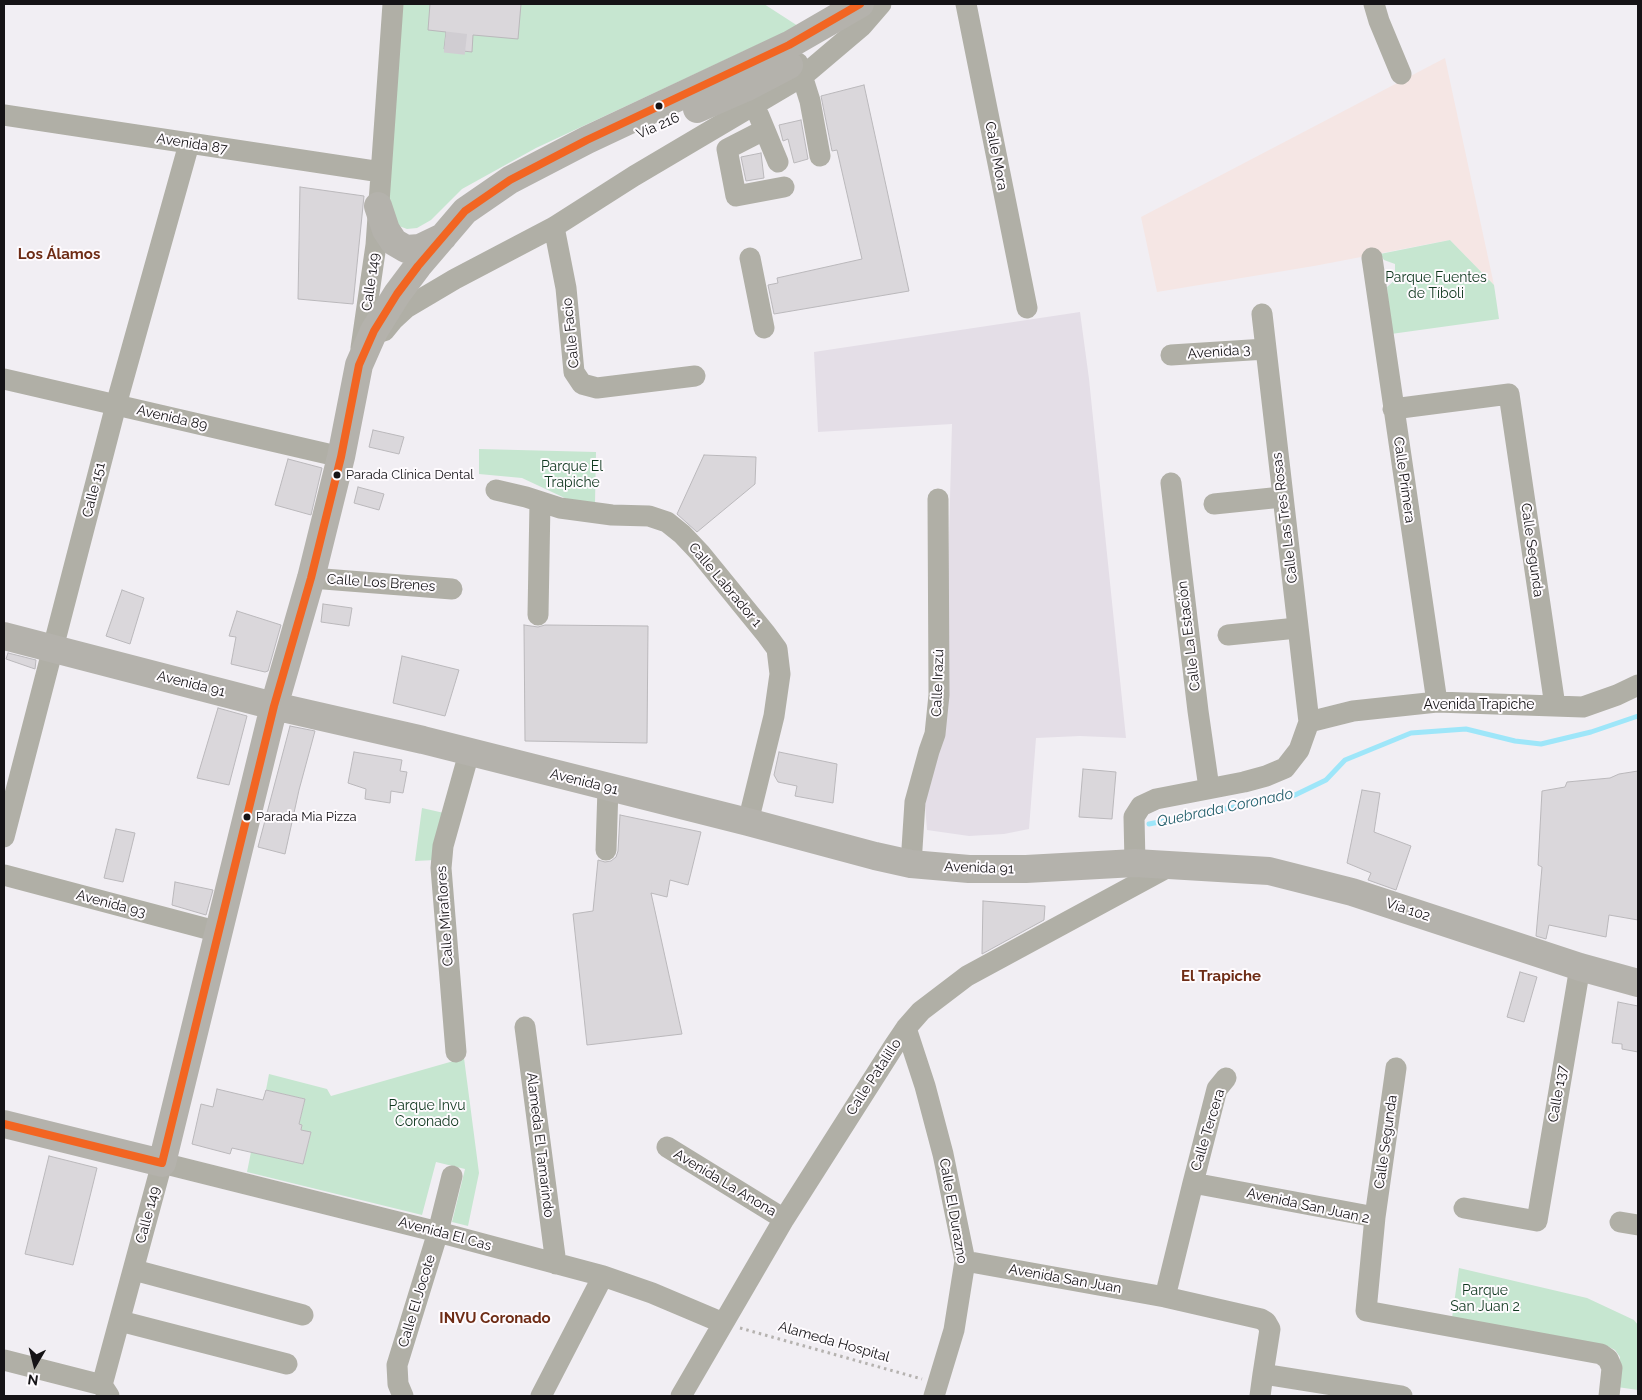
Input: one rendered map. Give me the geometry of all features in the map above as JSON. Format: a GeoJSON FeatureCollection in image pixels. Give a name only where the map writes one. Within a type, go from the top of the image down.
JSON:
{"type":"FeatureCollection","features":[{"type":"Feature","properties":{"kind":"main road","name":"Vía 216"},"geometry":{"type":"LineString","coordinates":[[445,236],[516,192],[586,158],[750,97],[800,68],[861,4]]}},
{"type":"Feature","properties":{"kind":"main road","name":"Vía 216"},"geometry":{"type":"LineString","coordinates":[[359,366],[383,315],[418,266],[466,212],[510,180],[587,140],[789,45],[861,4]]}},
{"type":"Feature","properties":{"kind":"main road"},"geometry":{"type":"LineString","coordinates":[[378,206],[386,230],[394,242],[406,249],[420,248],[445,236]]}},
{"type":"Feature","properties":{"kind":"main road"},"geometry":{"type":"LineString","coordinates":[[376,245],[390,263],[408,268],[418,266]]}},
{"type":"Feature","properties":{"kind":"main road","name":"Calle 149"},"geometry":{"type":"LineString","coordinates":[[162,1163],[274,706],[311,578],[341,457],[359,366]]}},
{"type":"Feature","properties":{"kind":"main road","name":"Avenida 91"},"geometry":{"type":"LineString","coordinates":[[4,636],[274,706],[423,740],[911,864],[978,869],[1137,873],[1172,865]]}},
{"type":"Feature","properties":{"kind":"main road","name":"Vía 102"},"geometry":{"type":"LineString","coordinates":[[1172,865],[1269,871],[1352,892],[1580,967],[1638,983]]}},
{"type":"Feature","properties":{"kind":"main road"},"geometry":{"type":"LineString","coordinates":[[1137,873],[1182,874],[1227,869]]}},
{"type":"Feature","properties":{"kind":"main road"},"geometry":{"type":"LineString","coordinates":[[4,1124],[162,1163]]}},
{"type":"Feature","properties":{"kind":"street","name":"Calle 149"},"geometry":{"type":"LineString","coordinates":[[359,366],[376,245],[393,4]]}},
{"type":"Feature","properties":{"kind":"street"},"geometry":{"type":"LineString","coordinates":[[820,156],[810,101],[800,68],[862,26],[881,4]]}},
{"type":"Feature","properties":{"kind":"street","name":"Calle Mora"},"geometry":{"type":"LineString","coordinates":[[966,4],[1027,308]]}},
{"type":"Feature","properties":{"kind":"street"},"geometry":{"type":"LineString","coordinates":[[1374,4],[1400,74]]}},
{"type":"Feature","properties":{"kind":"street"},"geometry":{"type":"LineString","coordinates":[[359,366],[393,320],[406,308],[554,227],[634,176],[750,97],[778,162]]}},
{"type":"Feature","properties":{"kind":"street","name":"Avenida 87"},"geometry":{"type":"LineString","coordinates":[[4,115],[381,172]]}},
{"type":"Feature","properties":{"kind":"street"},"geometry":{"type":"LineString","coordinates":[[764,130],[727,149],[736,196],[784,187]]}},
{"type":"Feature","properties":{"kind":"street","name":"Calle 151"},"geometry":{"type":"LineString","coordinates":[[4,837],[116,405],[189,144]]}},
{"type":"Feature","properties":{"kind":"street","name":"Calle Facio"},"geometry":{"type":"LineString","coordinates":[[554,227],[566,288],[574,372],[582,384],[597,388],[696,376]]}},
{"type":"Feature","properties":{"kind":"street"},"geometry":{"type":"LineString","coordinates":[[750,258],[764,328]]}},
{"type":"Feature","properties":{"kind":"street","name":"Calle Primera"},"geometry":{"type":"LineString","coordinates":[[1372,258],[1436,702]]}},
{"type":"Feature","properties":{"kind":"street","name":"Calle Las Tres Rosas"},"geometry":{"type":"LineString","coordinates":[[1262,314],[1309,722]]}},
{"type":"Feature","properties":{"kind":"street","name":"Avenida 3"},"geometry":{"type":"LineString","coordinates":[[1172,355],[1266,348]]}},
{"type":"Feature","properties":{"kind":"street","name":"Avenida 89"},"geometry":{"type":"LineString","coordinates":[[4,379],[341,457]]}},
{"type":"Feature","properties":{"kind":"street","name":"Calle Segunda"},"geometry":{"type":"LineString","coordinates":[[1394,409],[1509,394],[1555,706]]}},
{"type":"Feature","properties":{"kind":"street","name":"Calle La Estación"},"geometry":{"type":"LineString","coordinates":[[1171,483],[1209,788]]}},
{"type":"Feature","properties":{"kind":"street","name":"Calle Labrador 1"},"geometry":{"type":"LineString","coordinates":[[496,490],[560,508],[649,516],[667,522],[682,534],[700,553],[777,649],[780,674],[774,716],[748,822]]}},
{"type":"Feature","properties":{"kind":"street"},"geometry":{"type":"LineString","coordinates":[[1214,504],[1282,497]]}},
{"type":"Feature","properties":{"kind":"street","name":"Calle Irazú"},"geometry":{"type":"LineString","coordinates":[[911,864],[915,802],[928,751],[935,734],[939,695],[938,499]]}},
{"type":"Feature","properties":{"kind":"street"},"geometry":{"type":"LineString","coordinates":[[538,615],[540,502]]}},
{"type":"Feature","properties":{"kind":"street","name":"Calle Los Brenes"},"geometry":{"type":"LineString","coordinates":[[311,578],[452,589]]}},
{"type":"Feature","properties":{"kind":"street"},"geometry":{"type":"LineString","coordinates":[[1228,636],[1297,628]]}},
{"type":"Feature","properties":{"kind":"street","name":"Avenida Trapiche"},"geometry":{"type":"LineString","coordinates":[[1309,722],[1353,711],[1436,702],[1583,707],[1617,695],[1638,684]]}},
{"type":"Feature","properties":{"kind":"street"},"geometry":{"type":"LineString","coordinates":[[1137,873],[1134,817],[1140,806],[1156,799],[1244,782],[1285,768],[1299,750],[1309,722]]}},
{"type":"Feature","properties":{"kind":"street","name":"Calle Miraflores"},"geometry":{"type":"LineString","coordinates":[[456,1052],[441,868],[443,846],[469,753]]}},
{"type":"Feature","properties":{"kind":"street"},"geometry":{"type":"LineString","coordinates":[[606,850],[608,788]]}},
{"type":"Feature","properties":{"kind":"street","name":"Calle Patalillo"},"geometry":{"type":"LineString","coordinates":[[681,1396],[784,1219],[906,1028],[922,1011],[967,976],[1091,907],[1137,873]]}},
{"type":"Feature","properties":{"kind":"street","name":"Avenida 93"},"geometry":{"type":"LineString","coordinates":[[4,875],[219,932]]}},
{"type":"Feature","properties":{"kind":"street","name":"Calle 137"},"geometry":{"type":"LineString","coordinates":[[1464,1208],[1537,1221],[1580,967]]}},
{"type":"Feature","properties":{"kind":"street","name":"Alameda El Tamarindo"},"geometry":{"type":"LineString","coordinates":[[525,1027],[556,1264]]}},
{"type":"Feature","properties":{"kind":"street","name":"Calle El Durazno"},"geometry":{"type":"LineString","coordinates":[[906,1028],[925,1086],[941,1146],[956,1209],[965,1261],[954,1330],[936,1390]]}},
{"type":"Feature","properties":{"kind":"street","name":"Calle Segunda"},"geometry":{"type":"LineString","coordinates":[[1375,1217],[1396,1068]]}},
{"type":"Feature","properties":{"kind":"street","name":"Calle Tercera"},"geometry":{"type":"LineString","coordinates":[[1193,1183],[1217,1089],[1226,1078]]}},
{"type":"Feature","properties":{"kind":"street","name":"Avenida La Anona"},"geometry":{"type":"LineString","coordinates":[[667,1147],[784,1219]]}},
{"type":"Feature","properties":{"kind":"street","name":"Calle 149"},"geometry":{"type":"LineString","coordinates":[[105,1391],[120,1321],[162,1163]]}},
{"type":"Feature","properties":{"kind":"street","name":"Avenida El Cas"},"geometry":{"type":"LineString","coordinates":[[162,1163],[438,1232],[603,1276],[652,1293],[723,1323]]}},
{"type":"Feature","properties":{"kind":"street","name":"Calle El Jocote"},"geometry":{"type":"LineString","coordinates":[[403,1396],[398,1384],[397,1365],[438,1232],[452,1176]]}},
{"type":"Feature","properties":{"kind":"street"},"geometry":{"type":"LineString","coordinates":[[1165,1297],[1193,1183]]}},
{"type":"Feature","properties":{"kind":"street","name":"Avenida San Juan 2"},"geometry":{"type":"LineString","coordinates":[[1193,1183],[1375,1217],[1366,1311],[1601,1354],[1608,1359],[1612,1368],[1609,1396]]}},
{"type":"Feature","properties":{"kind":"street","name":"Avenida San Juan"},"geometry":{"type":"LineString","coordinates":[[965,1261],[1165,1297],[1261,1319],[1266,1322],[1270,1329],[1260,1396]]}},
{"type":"Feature","properties":{"kind":"street"},"geometry":{"type":"LineString","coordinates":[[134,1270],[303,1315]]}},
{"type":"Feature","properties":{"kind":"street"},"geometry":{"type":"LineString","coordinates":[[541,1396],[603,1276]]}},
{"type":"Feature","properties":{"kind":"street"},"geometry":{"type":"LineString","coordinates":[[120,1321],[287,1364]]}},
{"type":"Feature","properties":{"kind":"street"},"geometry":{"type":"LineString","coordinates":[[4,1360],[105,1391]]}},
{"type":"Feature","properties":{"kind":"street"},"geometry":{"type":"LineString","coordinates":[[1263,1374],[1332,1390],[1402,1396]]}},
{"type":"Feature","properties":{"kind":"path","name":"Alameda Hospital"},"geometry":{"type":"LineString","coordinates":[[723,1323],[936,1390]]}},
{"type":"Feature","properties":{"kind":"shaded area"},"geometry":{"type":"Polygon","coordinates":[[[1445,58],[1494,285],[1450,240],[1314,266],[1157,292],[1141,217],[1445,58]]]}},
{"type":"Feature","properties":{"kind":"shaded area"},"geometry":{"type":"Polygon","coordinates":[[[1080,312],[1089,379],[1126,738],[1080,736],[1036,738],[1029,829],[1004,834],[969,836],[927,830],[925,805],[948,574],[952,424],[818,432],[814,352],[1080,312]]]}},
{"type":"Feature","properties":{"kind":"green space"},"geometry":{"type":"Polygon","coordinates":[[[401,4],[764,4],[798,26],[536,148],[462,189],[431,220],[417,228],[407,229],[399,226],[387,200],[401,4]]]}},
{"type":"Feature","properties":{"kind":"green space","name":"Parque Fuentes de Tíboli"},"geometry":{"type":"Polygon","coordinates":[[[1450,240],[1494,285],[1499,319],[1391,334],[1387,287],[1395,280],[1395,264],[1384,260],[1380,254],[1450,240]]]}},
{"type":"Feature","properties":{"kind":"green space","name":"Parque El Trapiche"},"geometry":{"type":"Polygon","coordinates":[[[479,449],[596,452],[595,503],[567,499],[522,478],[479,474],[479,449]]]}},
{"type":"Feature","properties":{"kind":"green space"},"geometry":{"type":"Polygon","coordinates":[[[422,808],[444,813],[435,860],[415,861],[422,808]]]}},
{"type":"Feature","properties":{"kind":"green space","name":"Parque Invu Coronado"},"geometry":{"type":"Polygon","coordinates":[[[464,1058],[479,1173],[468,1226],[452,1222],[465,1169],[436,1162],[422,1215],[247,1172],[251,1152],[303,1164],[311,1133],[301,1130],[302,1125],[299,1124],[305,1099],[266,1090],[269,1074],[327,1089],[331,1096],[464,1058]]]}},
{"type":"Feature","properties":{"kind":"green space","name":"Parque San Juan 2"},"geometry":{"type":"Polygon","coordinates":[[[1459,1268],[1587,1298],[1634,1320],[1638,1325],[1638,1390],[1617,1387],[1620,1357],[1615,1350],[1605,1345],[1452,1318],[1459,1268]]]}},
{"type":"Feature","properties":{"kind":"building"},"geometry":{"type":"Polygon","coordinates":[[[430,4],[521,4],[518,39],[473,35],[472,52],[444,49],[446,32],[428,30],[430,4]]]}},
{"type":"Feature","properties":{"kind":"building"},"geometry":{"type":"Polygon","coordinates":[[[864,85],[909,291],[774,314],[768,285],[778,283],[777,278],[862,259],[837,150],[832,151],[821,96],[864,85]]]}},
{"type":"Feature","properties":{"kind":"building"},"geometry":{"type":"Polygon","coordinates":[[[801,120],[808,159],[794,163],[788,139],[783,141],[779,125],[801,120]]]}},
{"type":"Feature","properties":{"kind":"building"},"geometry":{"type":"Polygon","coordinates":[[[761,153],[764,178],[746,181],[741,157],[761,153]]]}},
{"type":"Feature","properties":{"kind":"building"},"geometry":{"type":"Polygon","coordinates":[[[300,187],[364,196],[353,304],[298,299],[300,187]]]}},
{"type":"Feature","properties":{"kind":"building"},"geometry":{"type":"Polygon","coordinates":[[[373,430],[404,437],[399,454],[369,447],[373,430]]]}},
{"type":"Feature","properties":{"kind":"building"},"geometry":{"type":"Polygon","coordinates":[[[704,455],[756,457],[755,484],[697,532],[677,514],[704,455]]]}},
{"type":"Feature","properties":{"kind":"building"},"geometry":{"type":"Polygon","coordinates":[[[288,459],[322,468],[311,515],[275,505],[288,459]]]}},
{"type":"Feature","properties":{"kind":"building"},"geometry":{"type":"Polygon","coordinates":[[[358,487],[384,494],[379,510],[354,503],[358,487]]]}},
{"type":"Feature","properties":{"kind":"building"},"geometry":{"type":"Polygon","coordinates":[[[122,590],[144,598],[130,644],[106,636],[122,590]]]}},
{"type":"Feature","properties":{"kind":"building"},"geometry":{"type":"Polygon","coordinates":[[[323,604],[352,608],[349,626],[321,622],[323,604]]]}},
{"type":"Feature","properties":{"kind":"building"},"geometry":{"type":"Polygon","coordinates":[[[237,611],[281,625],[268,671],[265,672],[231,664],[236,637],[229,636],[237,611]]]}},
{"type":"Feature","properties":{"kind":"building"},"geometry":{"type":"Polygon","coordinates":[[[524,625],[538,627],[545,625],[648,626],[647,743],[525,741],[524,625]]]}},
{"type":"Feature","properties":{"kind":"building"},"geometry":{"type":"Polygon","coordinates":[[[8,653],[36,660],[35,669],[6,659],[8,653]]]}},
{"type":"Feature","properties":{"kind":"building"},"geometry":{"type":"Polygon","coordinates":[[[402,656],[459,670],[445,716],[393,703],[402,656]]]}},
{"type":"Feature","properties":{"kind":"building"},"geometry":{"type":"Polygon","coordinates":[[[218,708],[247,716],[229,785],[197,778],[218,708]]]}},
{"type":"Feature","properties":{"kind":"building"},"geometry":{"type":"Polygon","coordinates":[[[290,726],[315,731],[299,790],[285,854],[258,847],[290,726]]]}},
{"type":"Feature","properties":{"kind":"building"},"geometry":{"type":"Polygon","coordinates":[[[354,752],[402,760],[400,771],[407,772],[403,793],[391,791],[390,803],[365,799],[366,789],[348,783],[354,752]]]}},
{"type":"Feature","properties":{"kind":"building"},"geometry":{"type":"Polygon","coordinates":[[[779,752],[837,764],[833,803],[795,796],[797,786],[778,782],[774,775],[779,752]]]}},
{"type":"Feature","properties":{"kind":"building"},"geometry":{"type":"Polygon","coordinates":[[[1083,769],[1116,772],[1112,819],[1079,817],[1083,769]]]}},
{"type":"Feature","properties":{"kind":"building"},"geometry":{"type":"Polygon","coordinates":[[[1638,771],[1638,920],[1609,915],[1606,937],[1549,925],[1546,939],[1536,936],[1542,867],[1538,865],[1542,791],[1565,787],[1567,782],[1610,778],[1619,774],[1638,771]]]}},
{"type":"Feature","properties":{"kind":"building"},"geometry":{"type":"Polygon","coordinates":[[[1362,790],[1380,793],[1374,832],[1411,846],[1396,890],[1368,880],[1371,873],[1347,863],[1362,790]]]}},
{"type":"Feature","properties":{"kind":"building"},"geometry":{"type":"Polygon","coordinates":[[[620,815],[701,832],[688,885],[670,880],[667,897],[651,893],[682,1034],[587,1045],[573,914],[593,911],[598,860],[611,861],[616,857],[620,815]]]}},
{"type":"Feature","properties":{"kind":"building"},"geometry":{"type":"Polygon","coordinates":[[[116,829],[135,833],[123,882],[104,878],[116,829]]]}},
{"type":"Feature","properties":{"kind":"building"},"geometry":{"type":"Polygon","coordinates":[[[175,882],[213,890],[206,915],[172,905],[175,882]]]}},
{"type":"Feature","properties":{"kind":"building"},"geometry":{"type":"Polygon","coordinates":[[[983,901],[1045,906],[1044,920],[982,954],[983,901]]]}},
{"type":"Feature","properties":{"kind":"building"},"geometry":{"type":"Polygon","coordinates":[[[1520,972],[1537,977],[1524,1022],[1507,1017],[1520,972]]]}},
{"type":"Feature","properties":{"kind":"building"},"geometry":{"type":"Polygon","coordinates":[[[1618,1002],[1638,1006],[1638,1052],[1622,1049],[1622,1044],[1612,1043],[1618,1002]]]}},
{"type":"Feature","properties":{"kind":"building"},"geometry":{"type":"Polygon","coordinates":[[[217,1089],[263,1100],[266,1090],[305,1099],[299,1124],[302,1125],[301,1130],[311,1132],[303,1164],[232,1148],[230,1154],[192,1144],[201,1104],[213,1107],[217,1089]]]}},
{"type":"Feature","properties":{"kind":"building"},"geometry":{"type":"Polygon","coordinates":[[[49,1156],[97,1168],[73,1265],[25,1254],[49,1156]]]}},
{"type":"Feature","properties":{"kind":"waterway","name":"Quebrada Coronado"},"geometry":{"type":"LineString","coordinates":[[1149,824],[1295,795],[1326,780],[1345,760],[1411,733],[1466,729],[1515,741],[1541,744],[1591,732],[1638,716]]}},
{"type":"Feature","properties":{"kind":"tunnel"},"geometry":{"type":"LineString","coordinates":[[445,42],[472,45]]}},
{"type":"Feature","properties":{"kind":"transit line"},"geometry":{"type":"LineString","coordinates":[[4,1124],[162,1163],[274,706],[311,578],[341,457],[359,365],[374,331],[397,294],[418,266],[465,211],[510,180],[587,140],[789,45],[860,4]]}},
{"type":"Feature","properties":{"kind":"place","name":"Parada Clínica Dental"},"geometry":{"type":"Point","coordinates":[337,475]}},
{"type":"Feature","properties":{"kind":"place","name":"Parada Mia Pizza"},"geometry":{"type":"Point","coordinates":[247,817]}},
{"type":"Feature","properties":{"kind":"district","name":"Los Álamos"},"geometry":{"type":"Point","coordinates":[59,254]}},
{"type":"Feature","properties":{"kind":"district","name":"El Trapiche"},"geometry":{"type":"Point","coordinates":[1221,976]}},
{"type":"Feature","properties":{"kind":"district","name":"INVU Coronado"},"geometry":{"type":"Point","coordinates":[495,1318]}}]}
